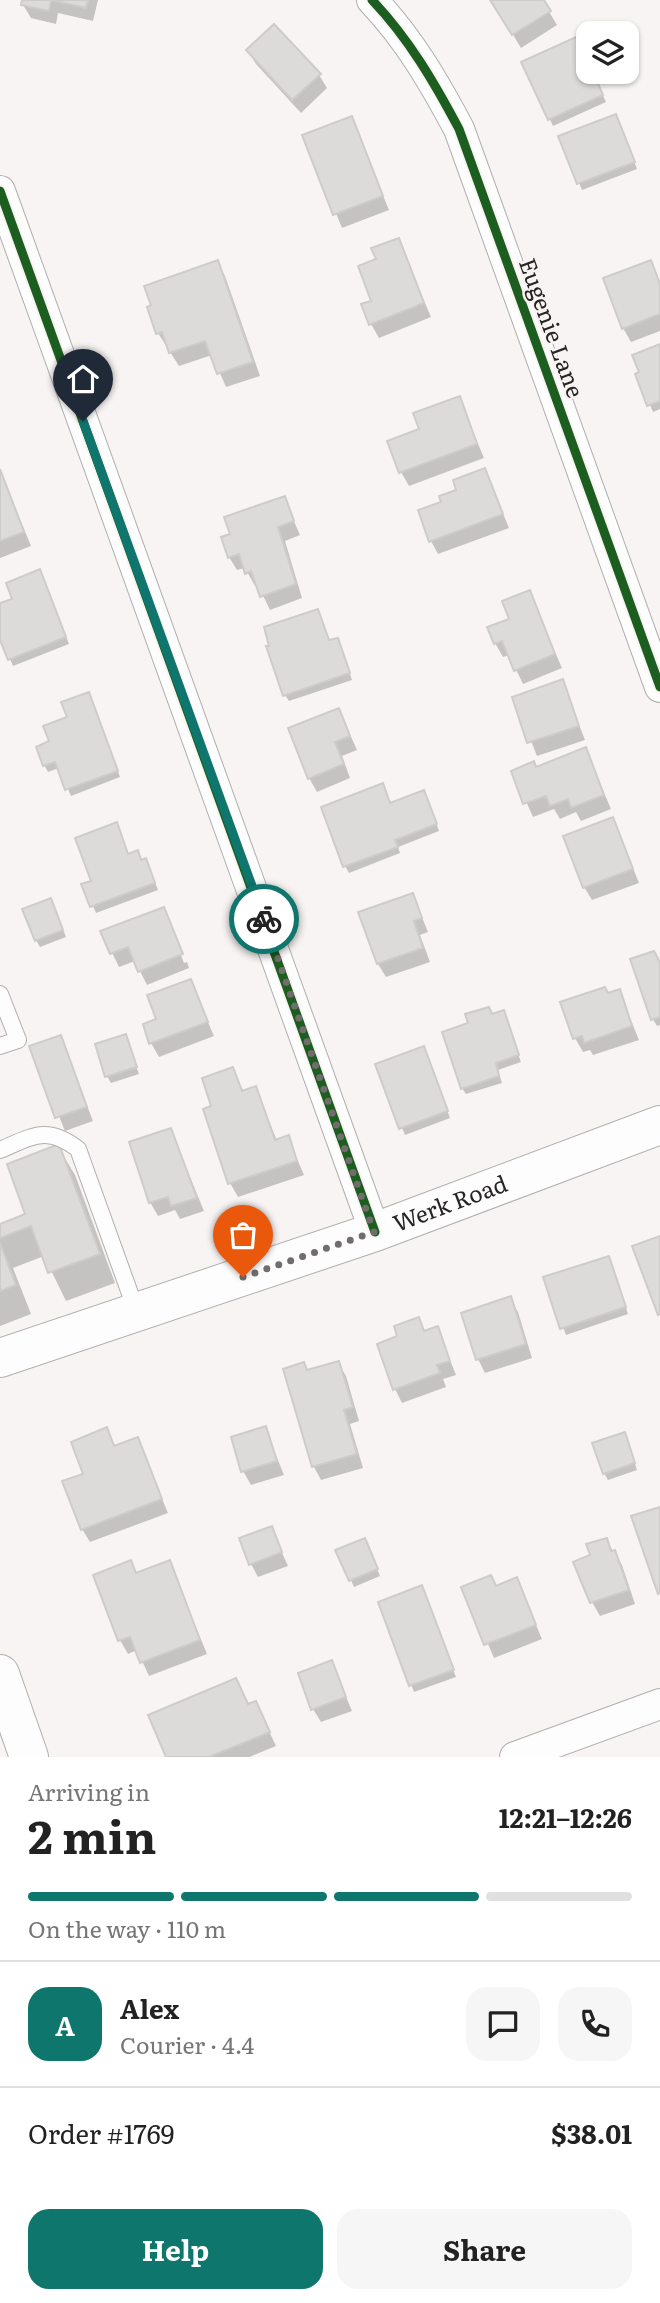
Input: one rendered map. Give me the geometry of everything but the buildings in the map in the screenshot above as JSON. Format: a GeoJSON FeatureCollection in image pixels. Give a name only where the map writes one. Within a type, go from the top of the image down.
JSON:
{"type":"FeatureCollection","features":[{"type":"Feature","properties":{"kind":"street","name":"Eugenie Lane"},"geometry":{"type":"LineString","coordinates":[[372,0],[395,24],[428,70],[459,129],[660,687]]}},
{"type":"Feature","properties":{"kind":"street"},"geometry":{"type":"LineString","coordinates":[[0,191],[374,1232]]}},
{"type":"Feature","properties":{"kind":"street","name":"Werk Road"},"geometry":{"type":"LineString","coordinates":[[0,1358],[374,1232],[660,1125]]}},
{"type":"Feature","properties":{"kind":"street"},"geometry":{"type":"LineString","coordinates":[[0,1674],[25,1756]]}},
{"type":"Feature","properties":{"kind":"street"},"geometry":{"type":"LineString","coordinates":[[515,1757],[660,1704]]}},
{"type":"Feature","properties":{"kind":"lane"},"geometry":{"type":"LineString","coordinates":[[0,994],[18,1040],[0,1046]]}},
{"type":"Feature","properties":{"kind":"lane"},"geometry":{"type":"LineString","coordinates":[[0,1150],[37,1134],[61,1136],[78,1149],[137,1313]]}},
{"type":"Feature","properties":{"kind":"cycle path"},"geometry":{"type":"LineString","coordinates":[[372,0],[420,61],[459,129],[660,687]]}},
{"type":"Feature","properties":{"kind":"cycle path"},"geometry":{"type":"LineString","coordinates":[[0,191],[375,1232]]}},
{"type":"Feature","properties":{"kind":"way so far"},"geometry":{"type":"LineString","coordinates":[[243,1277],[374,1232],[264,919]]}},
{"type":"Feature","properties":{"kind":"route"},"geometry":{"type":"LineString","coordinates":[[83,421],[264,919]]}}]}
